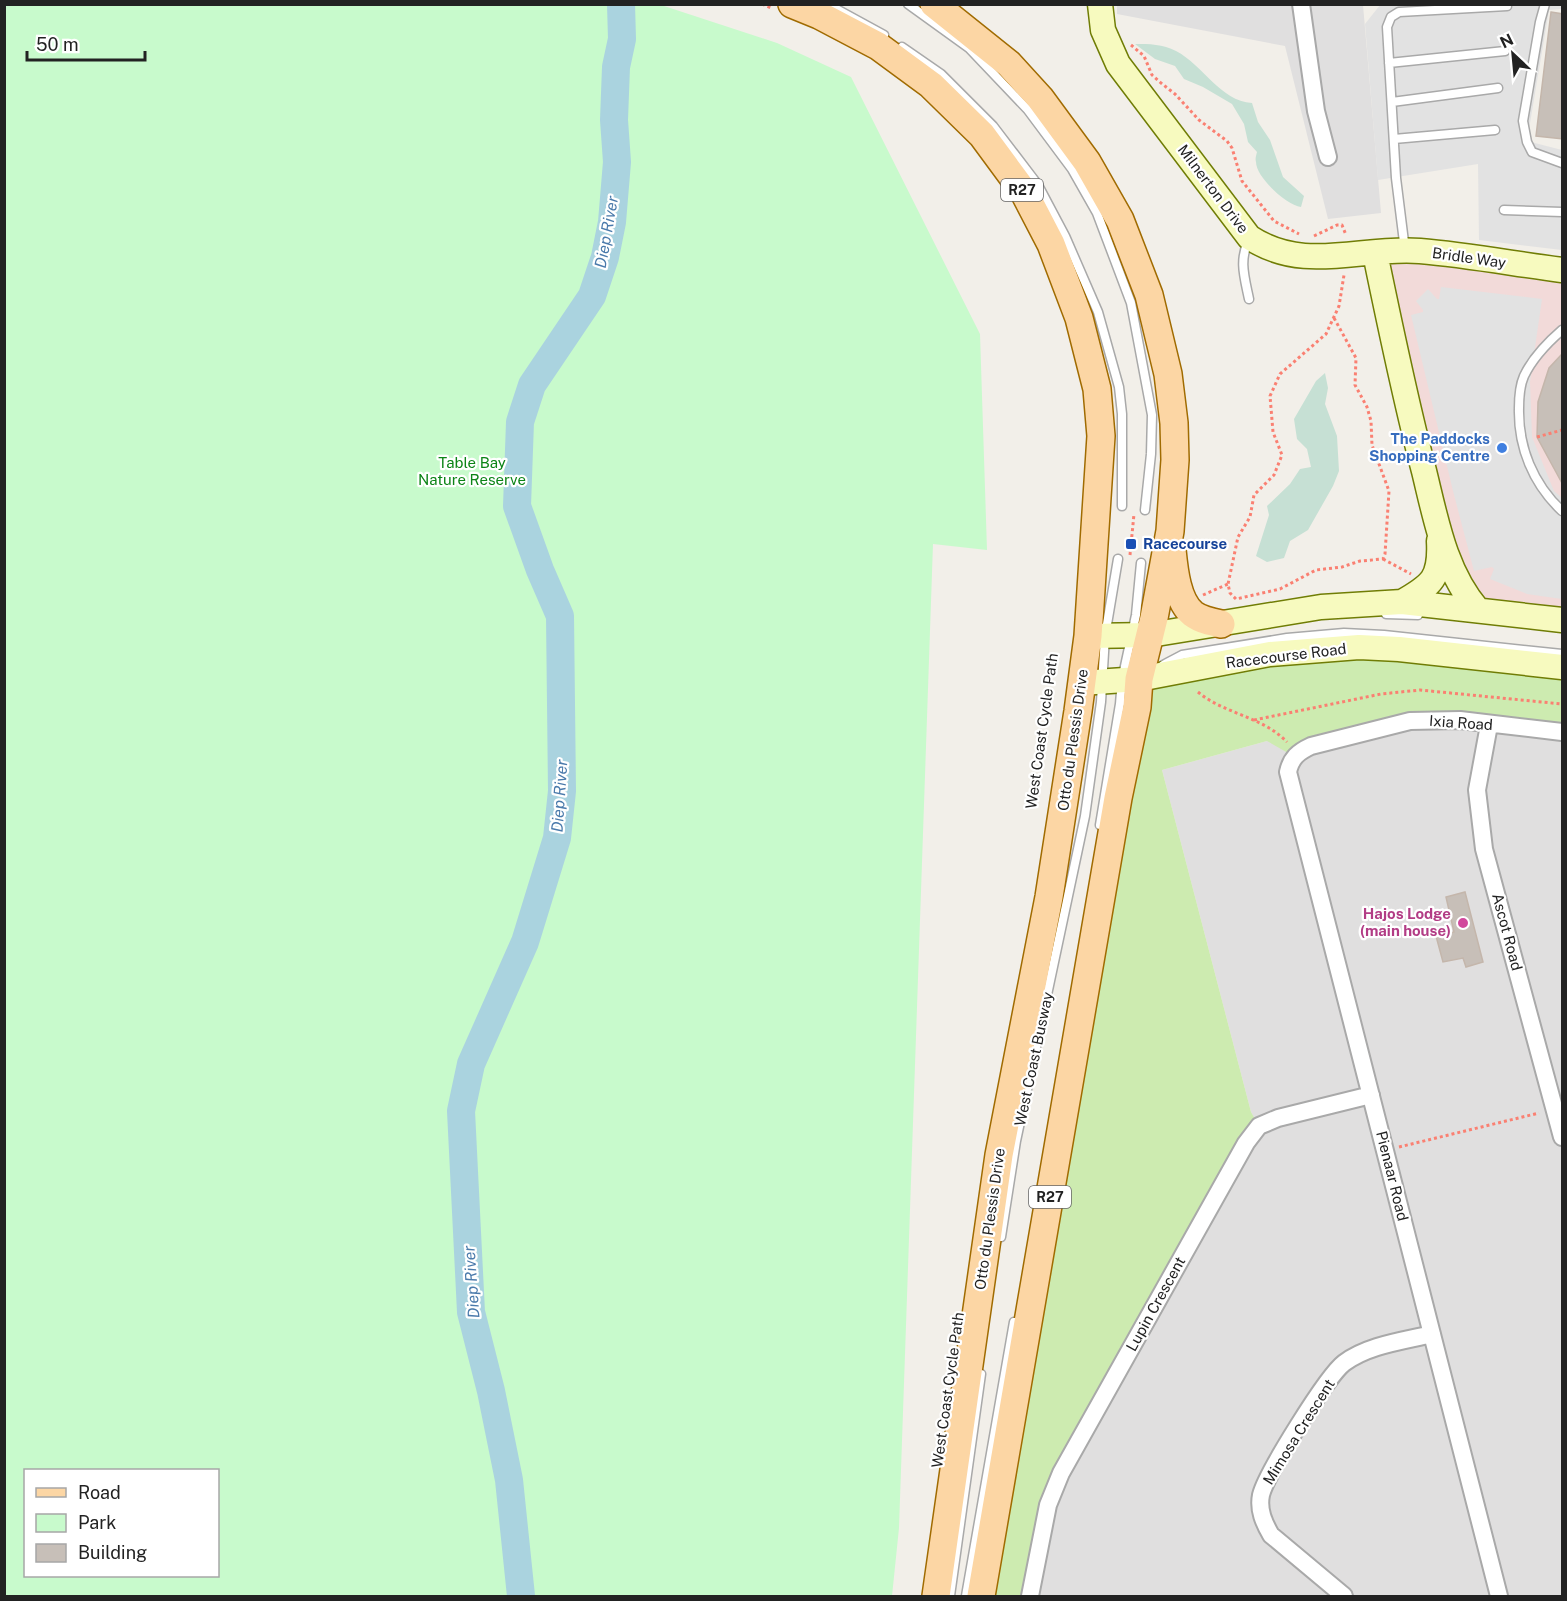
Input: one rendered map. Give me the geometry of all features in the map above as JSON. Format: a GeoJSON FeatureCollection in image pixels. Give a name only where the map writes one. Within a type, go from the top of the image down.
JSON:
{"type":"FeatureCollection","features":[{"type":"Feature","properties":{"kind":"main road","name":"Otto du Plessis Drive"},"geometry":{"type":"LineString","coordinates":[[934,4],[1010,64],[1040,98],[1088,162],[1120,220],[1149,295],[1168,374],[1174,423],[1175,460],[1170,531],[1141,635],[1111,680],[1049,897],[999,1155],[936,1596]]}},
{"type":"Feature","properties":{"kind":"main road","name":"Otto du Plessis Drive"},"geometry":{"type":"LineString","coordinates":[[782,7],[819,15],[878,46],[931,85],[982,135],[1024,192],[1051,244],[1079,318],[1096,389],[1101,436],[1096,636],[1111,680],[1137,707],[1116,810],[981,1596]]}},
{"type":"Feature","properties":{"kind":"main road"},"geometry":{"type":"LineString","coordinates":[[1170,531],[1173,565],[1184,603],[1212,630]]}},
{"type":"Feature","properties":{"kind":"street","name":"Milnerton Drive"},"geometry":{"type":"LineString","coordinates":[[1100,4],[1103,30],[1118,64],[1249,237],[1278,252],[1298,256],[1348,256],[1375,253]]}},
{"type":"Feature","properties":{"kind":"street"},"geometry":{"type":"LineString","coordinates":[[1301,4],[1316,111],[1328,157]]}},
{"type":"Feature","properties":{"kind":"street","name":"Bridle Way"},"geometry":{"type":"LineString","coordinates":[[1375,253],[1405,250],[1563,270]]}},
{"type":"Feature","properties":{"kind":"street"},"geometry":{"type":"LineString","coordinates":[[1375,253],[1411,420],[1438,528],[1455,577],[1467,597],[1474,616]]}},
{"type":"Feature","properties":{"kind":"street"},"geometry":{"type":"LineString","coordinates":[[1392,608],[1420,592],[1431,582],[1440,560],[1438,528]]}},
{"type":"Feature","properties":{"kind":"street"},"geometry":{"type":"LineString","coordinates":[[1096,636],[1212,630],[1321,608],[1392,608],[1474,616],[1563,620]]}},
{"type":"Feature","properties":{"kind":"street","name":"Racecourse Road"},"geometry":{"type":"LineString","coordinates":[[1111,680],[1270,654],[1359,647],[1399,649],[1563,668]]}},
{"type":"Feature","properties":{"kind":"street","name":"Ixia Road"},"geometry":{"type":"LineString","coordinates":[[1296,754],[1330,740],[1410,721],[1454,720],[1563,732]]}},
{"type":"Feature","properties":{"kind":"street","name":"Ascot Road"},"geometry":{"type":"LineString","coordinates":[[1489,725],[1477,790],[1484,849],[1563,1137]]}},
{"type":"Feature","properties":{"kind":"street","name":"Pienaar Road"},"geometry":{"type":"LineString","coordinates":[[1296,754],[1288,772],[1499,1596]]}},
{"type":"Feature","properties":{"kind":"street","name":"Lupin Crescent"},"geometry":{"type":"LineString","coordinates":[[1030,1596],[1048,1505],[1061,1473],[1246,1143],[1259,1126],[1278,1118],[1371,1095]]}},
{"type":"Feature","properties":{"kind":"street","name":"Mimosa Crescent"},"geometry":{"type":"LineString","coordinates":[[1344,1596],[1271,1535],[1260,1510],[1261,1496],[1268,1477],[1313,1403],[1343,1364],[1363,1352],[1432,1334]]}},
{"type":"Feature","properties":{"kind":"lane"},"geometry":{"type":"LineString","coordinates":[[828,4],[868,25],[941,74],[993,126],[1038,185],[1075,258],[1098,312],[1110,350],[1119,387],[1122,414],[1122,507]]}},
{"type":"Feature","properties":{"kind":"lane"},"geometry":{"type":"LineString","coordinates":[[908,4],[969,48],[1028,110],[1072,169],[1097,213],[1131,303],[1152,415],[1151,454],[1145,510]]}},
{"type":"Feature","properties":{"kind":"lane"},"geometry":{"type":"LineString","coordinates":[[1545,4],[1523,121],[1527,142],[1532,152],[1563,163]]}},
{"type":"Feature","properties":{"kind":"lane"},"geometry":{"type":"LineString","coordinates":[[1405,250],[1396,178],[1389,63],[1387,27],[1391,17],[1399,12],[1507,6]]}},
{"type":"Feature","properties":{"kind":"lane"},"geometry":{"type":"LineString","coordinates":[[1389,63],[1505,51]]}},
{"type":"Feature","properties":{"kind":"lane"},"geometry":{"type":"LineString","coordinates":[[1392,102],[1498,88]]}},
{"type":"Feature","properties":{"kind":"lane"},"geometry":{"type":"LineString","coordinates":[[1394,139],[1495,130]]}},
{"type":"Feature","properties":{"kind":"lane"},"geometry":{"type":"LineString","coordinates":[[1504,210],[1563,212]]}},
{"type":"Feature","properties":{"kind":"lane"},"geometry":{"type":"LineString","coordinates":[[1249,237],[1243,251],[1242,261],[1249,298]]}},
{"type":"Feature","properties":{"kind":"lane"},"geometry":{"type":"LineString","coordinates":[[1563,330],[1545,345],[1523,377],[1519,423],[1522,444],[1533,474],[1545,494],[1563,511]]}},
{"type":"Feature","properties":{"kind":"lane"},"geometry":{"type":"LineString","coordinates":[[1096,636],[1118,559]]}},
{"type":"Feature","properties":{"kind":"lane"},"geometry":{"type":"LineString","coordinates":[[1141,563],[1136,615],[1141,635]]}},
{"type":"Feature","properties":{"kind":"lane"},"geometry":{"type":"LineString","coordinates":[[1392,608],[1428,616]]}},
{"type":"Feature","properties":{"kind":"lane"},"geometry":{"type":"LineString","coordinates":[[1358,614],[1370,614]]}},
{"type":"Feature","properties":{"kind":"lane"},"geometry":{"type":"LineString","coordinates":[[1099,830],[1120,704],[1111,680],[1182,655],[1287,638],[1344,633],[1384,635],[1563,654]]}},
{"type":"Feature","properties":{"kind":"lane","name":"West Coast Busway"},"geometry":{"type":"LineString","coordinates":[[1000,1242],[1016,1141],[1085,816],[1111,680]]}},
{"type":"Feature","properties":{"kind":"lane"},"geometry":{"type":"LineString","coordinates":[[966,1596],[1016,1311]]}},
{"type":"Feature","properties":{"kind":"lane"},"geometry":{"type":"LineString","coordinates":[[950,1596],[983,1359]]}},
{"type":"Feature","properties":{"kind":"path"},"geometry":{"type":"LineString","coordinates":[[762,4],[782,7]]}},
{"type":"Feature","properties":{"kind":"path"},"geometry":{"type":"LineString","coordinates":[[1125,40],[1144,56],[1152,75],[1175,93],[1198,120],[1227,141],[1232,148],[1242,181],[1274,221],[1299,234]]}},
{"type":"Feature","properties":{"kind":"path"},"geometry":{"type":"LineString","coordinates":[[1310,237],[1336,225],[1342,225],[1346,230],[1347,243]]}},
{"type":"Feature","properties":{"kind":"path"},"geometry":{"type":"LineString","coordinates":[[1346,266],[1339,306],[1334,318],[1320,341],[1286,368],[1274,386],[1269,402],[1272,423],[1282,455],[1274,475],[1254,495],[1250,517],[1238,537],[1228,584],[1232,596],[1240,599],[1280,589],[1316,570],[1383,559],[1404,572],[1416,574]]}},
{"type":"Feature","properties":{"kind":"path"},"geometry":{"type":"LineString","coordinates":[[1334,318],[1356,358],[1355,385],[1367,407],[1371,421],[1372,445],[1389,491],[1383,559]]}},
{"type":"Feature","properties":{"kind":"path"},"geometry":{"type":"LineString","coordinates":[[1537,437],[1563,430]]}},
{"type":"Feature","properties":{"kind":"path"},"geometry":{"type":"LineString","coordinates":[[1196,600],[1207,592],[1228,584]]}},
{"type":"Feature","properties":{"kind":"path"},"geometry":{"type":"LineString","coordinates":[[1254,720],[1381,694],[1420,690],[1563,704]]}},
{"type":"Feature","properties":{"kind":"path"},"geometry":{"type":"LineString","coordinates":[[1198,692],[1208,700],[1269,727],[1296,754]]}},
{"type":"Feature","properties":{"kind":"path"},"geometry":{"type":"LineString","coordinates":[[1386,1151],[1555,1109]]}},
{"type":"Feature","properties":{"kind":"shaded area"},"geometry":{"type":"Polygon","coordinates":[[[1117,5],[1363,5],[1381,213],[1328,219],[1285,46],[1117,14],[1117,5]]]}},
{"type":"Feature","properties":{"kind":"shaded area"},"geometry":{"type":"Polygon","coordinates":[[[1380,5],[1562,5],[1562,9],[1549,10],[1527,141],[1562,150],[1562,250],[1479,240],[1478,164],[1378,180],[1365,24],[1380,5]]]}},
{"type":"Feature","properties":{"kind":"shaded area","name":"The Paddocks Shopping Centre"},"geometry":{"type":"Polygon","coordinates":[[[1375,253],[1562,270],[1562,620],[1467,597],[1375,253]]]}},
{"type":"Feature","properties":{"kind":"shaded area","name":"The Paddocks Shopping Centre"},"geometry":{"type":"Polygon","coordinates":[[[1441,287],[1542,299],[1530,382],[1532,437],[1554,491],[1562,498],[1562,599],[1527,594],[1490,579],[1494,569],[1492,567],[1474,571],[1411,315],[1423,312],[1416,301],[1428,289],[1439,299],[1441,287]]]}},
{"type":"Feature","properties":{"kind":"shaded area"},"geometry":{"type":"Polygon","coordinates":[[[1410,721],[1562,732],[1562,1596],[1030,1596],[1048,1505],[1259,1127],[1251,1112],[1162,770],[1267,741],[1410,721]]]}},
{"type":"Feature","properties":{"kind":"green space","name":"Table Bay Nature Reserve"},"geometry":{"type":"Polygon","coordinates":[[[5,4],[661,5],[777,43],[851,77],[980,334],[987,550],[933,544],[899,1528],[892,1596],[5,1596],[5,4]]]}},
{"type":"Feature","properties":{"kind":"green space"},"geometry":{"type":"Polygon","coordinates":[[[1135,44],[1151,44],[1176,51],[1230,96],[1252,103],[1258,122],[1270,140],[1283,177],[1304,196],[1301,207],[1280,196],[1261,175],[1257,168],[1257,152],[1248,142],[1244,124],[1232,104],[1184,79],[1175,66],[1155,59],[1135,44]]]}},
{"type":"Feature","properties":{"kind":"green space"},"geometry":{"type":"Polygon","coordinates":[[[1325,373],[1328,388],[1325,404],[1337,436],[1339,471],[1308,530],[1290,541],[1284,558],[1267,562],[1256,556],[1269,515],[1267,506],[1290,484],[1300,469],[1311,467],[1307,449],[1297,439],[1294,419],[1316,381],[1325,373]]]}},
{"type":"Feature","properties":{"kind":"green space"},"geometry":{"type":"Polygon","coordinates":[[[1270,654],[1562,667],[1562,732],[1438,720],[1295,757],[1267,741],[1162,770],[1251,1112],[1259,1126],[1061,1473],[1030,1596],[981,1596],[1139,679],[1270,654]]]}},
{"type":"Feature","properties":{"kind":"building"},"geometry":{"type":"Polygon","coordinates":[[[1551,12],[1563,14],[1563,139],[1536,136],[1551,12]]]}},
{"type":"Feature","properties":{"kind":"building"},"geometry":{"type":"Polygon","coordinates":[[[1563,353],[1563,485],[1537,437],[1538,402],[1549,368],[1563,353]]]}},
{"type":"Feature","properties":{"kind":"building","name":"Hajos Lodge (main house)"},"geometry":{"type":"Polygon","coordinates":[[[1465,892],[1483,962],[1466,967],[1463,958],[1443,962],[1436,936],[1454,932],[1446,897],[1465,892]]]}},
{"type":"Feature","properties":{"kind":"waterway","name":"Diep River"},"geometry":{"type":"LineString","coordinates":[[521,1596],[509,1480],[491,1391],[471,1312],[461,1111],[471,1064],[525,942],[557,838],[562,791],[560,616],[540,570],[517,506],[520,422],[532,385],[592,296],[605,257],[612,222],[617,162],[614,120],[616,67],[622,39],[621,4]]}},
{"type":"Feature","properties":{"kind":"place","name":"The Paddocks Shopping Centre"},"geometry":{"type":"Point","coordinates":[1502,448]}},
{"type":"Feature","properties":{"kind":"place","name":"Racecourse"},"geometry":{"type":"Point","coordinates":[1131,544]}},
{"type":"Feature","properties":{"kind":"place","name":"Hajos Lodge (main house)"},"geometry":{"type":"Point","coordinates":[1463,923]}}]}
